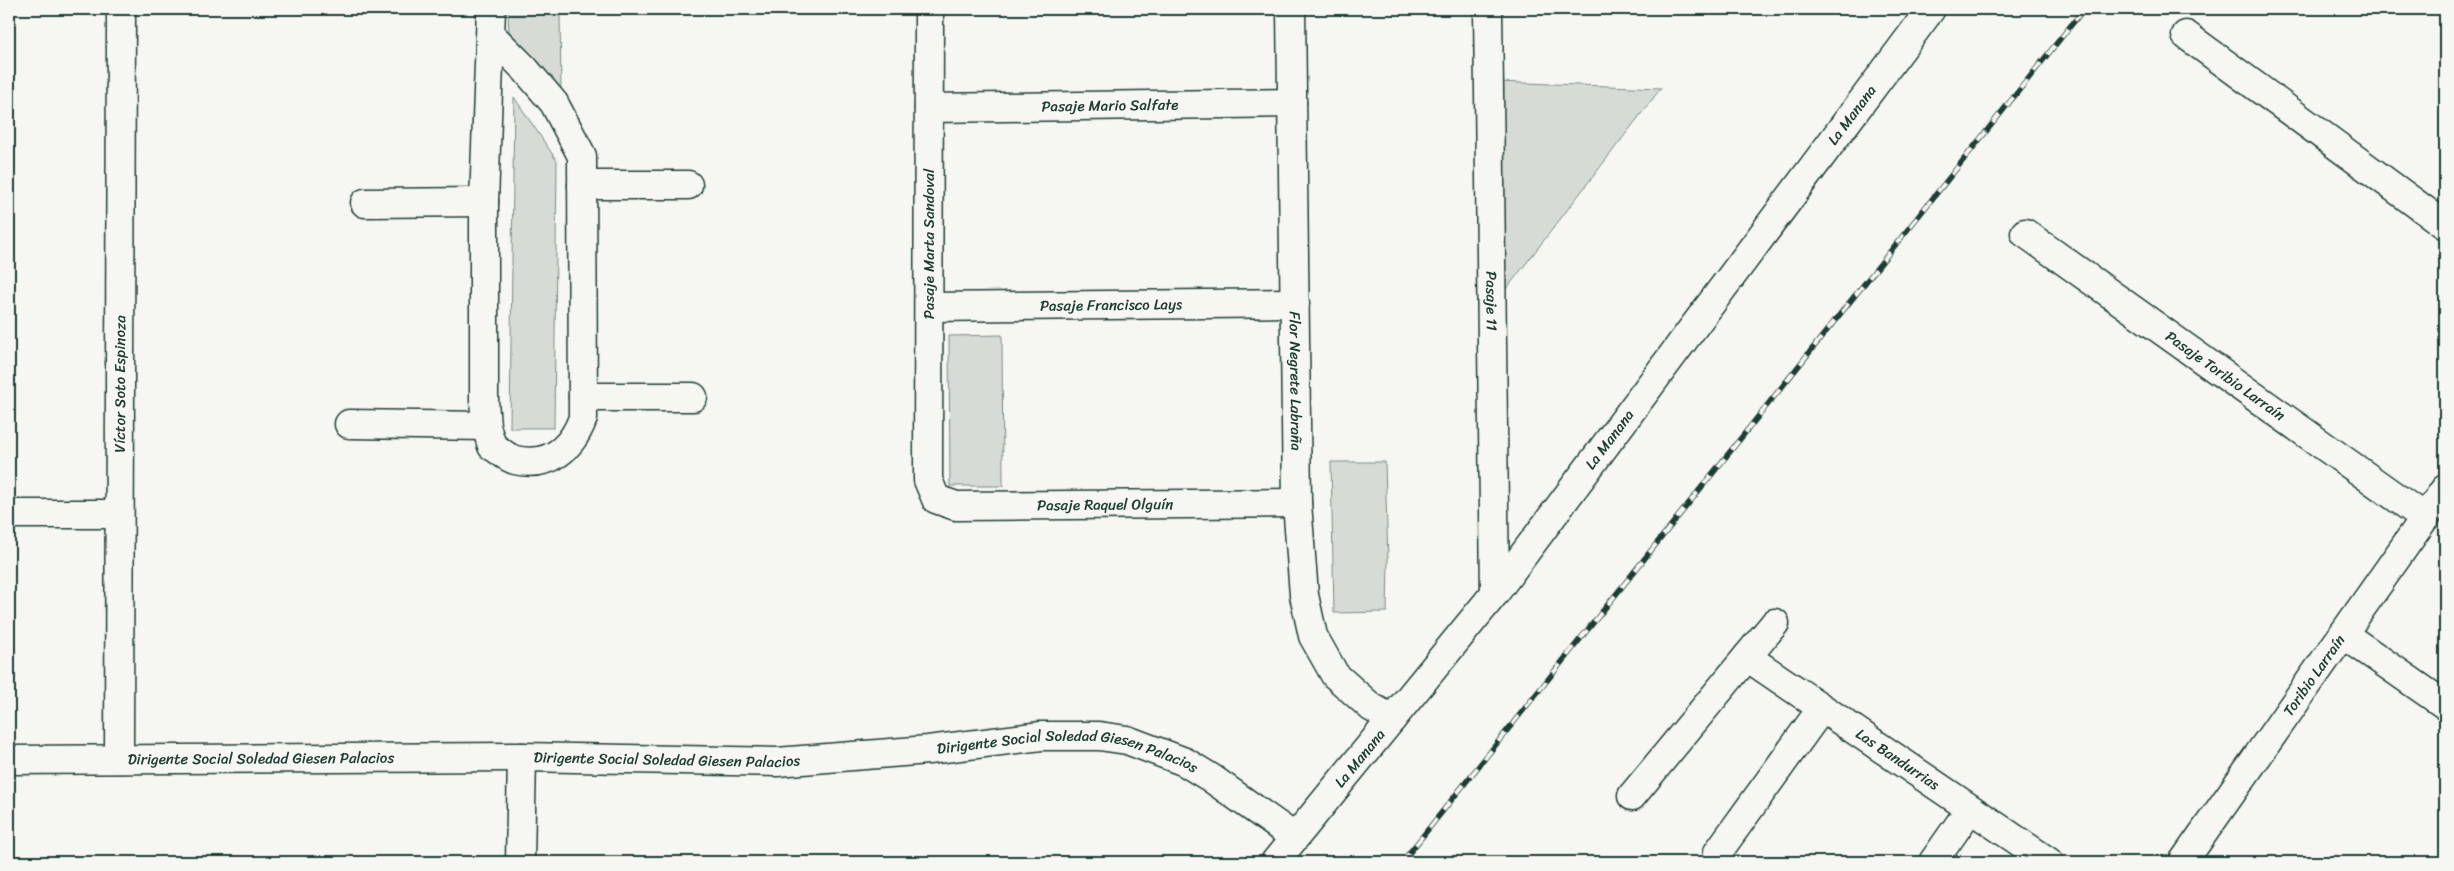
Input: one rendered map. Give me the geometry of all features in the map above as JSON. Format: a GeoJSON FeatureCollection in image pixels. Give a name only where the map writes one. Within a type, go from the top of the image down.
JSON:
{"type":"FeatureCollection","features":[{"type":"Feature","properties":{"kind":"street","name":"Víctor Soto Espinoza"},"geometry":{"type":"LineString","coordinates":[[119,759],[121,9]]}},
{"type":"Feature","properties":{"kind":"street","name":"Pasaje Marta Sandoval"},"geometry":{"type":"LineString","coordinates":[[928,480],[929,9]]}},
{"type":"Feature","properties":{"kind":"street","name":"Flor Negrete Labraña"},"geometry":{"type":"LineString","coordinates":[[1291,9],[1297,503],[1304,596],[1313,636],[1335,675],[1371,707],[1392,719]]}},
{"type":"Feature","properties":{"kind":"street","name":"Pasaje 11"},"geometry":{"type":"LineString","coordinates":[[1488,9],[1495,593]]}},
{"type":"Feature","properties":{"kind":"street","name":"La Manana"},"geometry":{"type":"LineString","coordinates":[[1275,862],[1495,593],[1931,9]]}},
{"type":"Feature","properties":{"kind":"street"},"geometry":{"type":"LineString","coordinates":[[491,22],[525,69],[554,103],[582,156],[583,418],[577,435],[564,450],[545,461],[514,460],[492,446],[486,426],[484,400],[484,202],[491,22]]}},
{"type":"Feature","properties":{"kind":"street"},"geometry":{"type":"LineString","coordinates":[[2186,35],[2445,225]]}},
{"type":"Feature","properties":{"kind":"street","name":"Pasaje Mario Salfate"},"geometry":{"type":"LineString","coordinates":[[929,108],[1292,103]]}},
{"type":"Feature","properties":{"kind":"street"},"geometry":{"type":"LineString","coordinates":[[582,185],[688,184]]}},
{"type":"Feature","properties":{"kind":"street"},"geometry":{"type":"LineString","coordinates":[[365,203],[484,202]]}},
{"type":"Feature","properties":{"kind":"street","name":"Pasaje Toribio Larraín"},"geometry":{"type":"LineString","coordinates":[[2025,233],[2425,518]]}},
{"type":"Feature","properties":{"kind":"street","name":"Pasaje Francisco Lays"},"geometry":{"type":"LineString","coordinates":[[929,307],[1295,303]]}},
{"type":"Feature","properties":{"kind":"street"},"geometry":{"type":"LineString","coordinates":[[583,397],[693,397]]}},
{"type":"Feature","properties":{"kind":"street"},"geometry":{"type":"LineString","coordinates":[[349,424],[486,426]]}},
{"type":"Feature","properties":{"kind":"street","name":"Pasaje Raquel Olguín"},"geometry":{"type":"LineString","coordinates":[[928,480],[936,499],[956,506],[1297,503]]}},
{"type":"Feature","properties":{"kind":"street","name":"Toribio Larraín"},"geometry":{"type":"LineString","coordinates":[[2183,862],[2445,489]]}},
{"type":"Feature","properties":{"kind":"street"},"geometry":{"type":"LineString","coordinates":[[9,514],[119,514]]}},
{"type":"Feature","properties":{"kind":"street"},"geometry":{"type":"LineString","coordinates":[[1632,796],[1775,623]]}},
{"type":"Feature","properties":{"kind":"street"},"geometry":{"type":"LineString","coordinates":[[2343,634],[2445,705]]}},
{"type":"Feature","properties":{"kind":"street","name":"Las Bandurrias"},"geometry":{"type":"LineString","coordinates":[[1747,657],[2049,862]]}},
{"type":"Feature","properties":{"kind":"street"},"geometry":{"type":"LineString","coordinates":[[1718,852],[1822,708]]}},
{"type":"Feature","properties":{"kind":"street","name":"Dirigente Social Soledad Giesen Palacios"},"geometry":{"type":"LineString","coordinates":[[9,760],[522,758],[776,762],[910,752],[1041,736],[1099,736],[1135,743],[1185,762],[1294,837]]}},
{"type":"Feature","properties":{"kind":"street"},"geometry":{"type":"LineString","coordinates":[[520,862],[522,758]]}},
{"type":"Feature","properties":{"kind":"street"},"geometry":{"type":"LineString","coordinates":[[1933,862],[1970,809]]}},
{"type":"Feature","properties":{"kind":"shaded area"},"geometry":{"type":"Polygon","coordinates":[[[508,9],[560,9],[561,94],[509,39],[508,9]]]}},
{"type":"Feature","properties":{"kind":"shaded area"},"geometry":{"type":"Polygon","coordinates":[[[1497,82],[1661,88],[1501,296],[1497,82]]]}},
{"type":"Feature","properties":{"kind":"shaded area"},"geometry":{"type":"Polygon","coordinates":[[[514,97],[557,161],[554,428],[510,428],[514,97]]]}},
{"type":"Feature","properties":{"kind":"shaded area"},"geometry":{"type":"Polygon","coordinates":[[[1002,335],[1003,486],[950,486],[949,336],[1002,335]]]}},
{"type":"Feature","properties":{"kind":"shaded area"},"geometry":{"type":"Polygon","coordinates":[[[1331,462],[1385,462],[1388,561],[1387,612],[1334,613],[1331,462]]]}},
{"type":"Feature","properties":{"kind":"railway"},"geometry":{"type":"LineString","coordinates":[[1402,862],[2084,9]]}}]}
